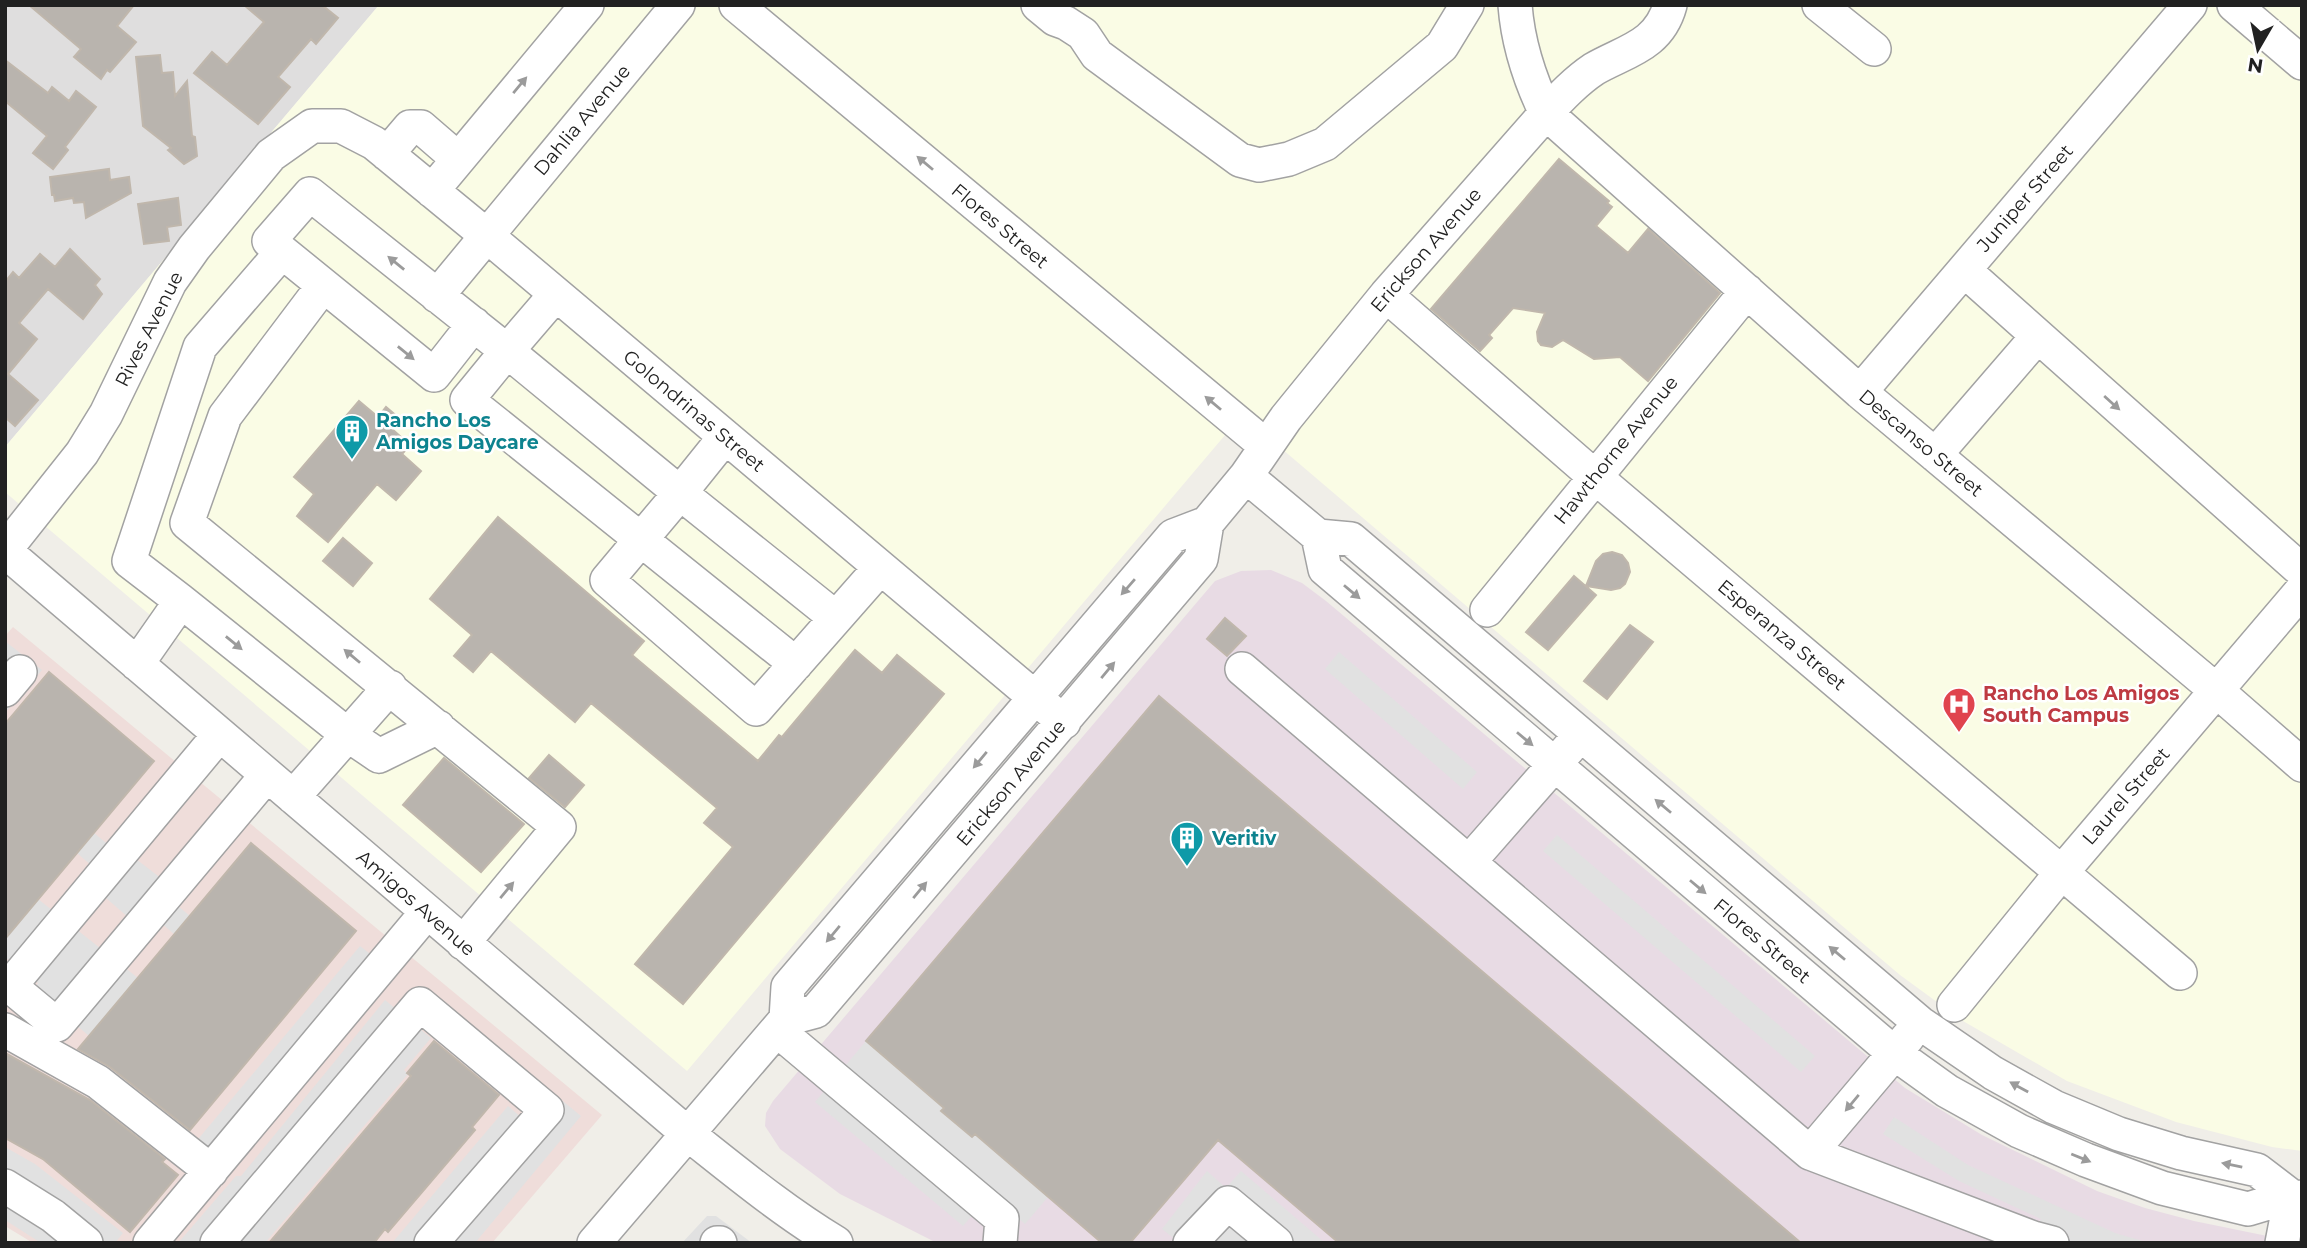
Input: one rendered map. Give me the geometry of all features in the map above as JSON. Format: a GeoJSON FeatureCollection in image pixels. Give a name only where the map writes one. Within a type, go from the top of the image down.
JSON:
{"type":"FeatureCollection","features":[{"type":"Feature","properties":{"kind":"street"},"geometry":{"type":"LineString","coordinates":[[432,191],[587,5]]}},
{"type":"Feature","properties":{"kind":"street","name":"Dahlia Avenue"},"geometry":{"type":"LineString","coordinates":[[437,296],[678,5]]}},
{"type":"Feature","properties":{"kind":"street","name":"Flores Street"},"geometry":{"type":"LineString","coordinates":[[736,5],[1266,446]]}},
{"type":"Feature","properties":{"kind":"street"},"geometry":{"type":"LineString","coordinates":[[1038,5],[1055,19],[1073,14],[1097,55],[1240,160],[1259,165],[1289,159],[1325,145],[1442,46],[1467,5]]}},
{"type":"Feature","properties":{"kind":"street"},"geometry":{"type":"LineString","coordinates":[[1515,5],[1517,33],[1531,82],[1546,113]]}},
{"type":"Feature","properties":{"kind":"street","name":"Erickson Avenue"},"geometry":{"type":"LineString","coordinates":[[782,1024],[816,1011],[1201,559],[1207,523],[1386,295],[1572,86],[1594,69],[1647,43],[1668,14],[1670,5]]}},
{"type":"Feature","properties":{"kind":"street"},"geometry":{"type":"LineString","coordinates":[[1819,5],[1874,49]]}},
{"type":"Feature","properties":{"kind":"street","name":"Juniper Street"},"geometry":{"type":"LineString","coordinates":[[1860,392],[2190,5]]}},
{"type":"Feature","properties":{"kind":"street"},"geometry":{"type":"LineString","coordinates":[[2234,5],[2302,63]]}},
{"type":"Feature","properties":{"kind":"street","name":"Descanso Street"},"geometry":{"type":"LineString","coordinates":[[1546,113],[1860,392],[2302,765]]}},
{"type":"Feature","properties":{"kind":"street","name":"Golondrinas Street"},"geometry":{"type":"LineString","coordinates":[[312,126],[341,126],[374,144],[486,235],[1063,722]]}},
{"type":"Feature","properties":{"kind":"street","name":"Rives Avenue"},"geometry":{"type":"LineString","coordinates":[[5,551],[82,453],[106,414],[170,282],[194,248],[271,155],[312,126]]}},
{"type":"Feature","properties":{"kind":"street"},"geometry":{"type":"LineString","coordinates":[[387,155],[410,127],[421,127],[467,148]]}},
{"type":"Feature","properties":{"kind":"street"},"geometry":{"type":"LineString","coordinates":[[796,664],[269,240],[310,194],[836,618]]}},
{"type":"Feature","properties":{"kind":"street"},"geometry":{"type":"LineString","coordinates":[[282,252],[200,347],[129,561],[348,735],[379,756],[438,727]]}},
{"type":"Feature","properties":{"kind":"street"},"geometry":{"type":"LineString","coordinates":[[1964,270],[2302,571]]}},
{"type":"Feature","properties":{"kind":"street"},"geometry":{"type":"LineString","coordinates":[[323,286],[225,416],[187,523],[559,827],[463,943]]}},
{"type":"Feature","properties":{"kind":"street","name":"Hawthorne Avenue"},"geometry":{"type":"LineString","coordinates":[[1487,610],[1746,291]]}},
{"type":"Feature","properties":{"kind":"street"},"geometry":{"type":"LineString","coordinates":[[467,400],[556,294]]}},
{"type":"Feature","properties":{"kind":"street","name":"Esperanza Street"},"geometry":{"type":"LineString","coordinates":[[1386,295],[1594,476],[2180,973]]}},
{"type":"Feature","properties":{"kind":"street"},"geometry":{"type":"LineString","coordinates":[[434,375],[474,324]]}},
{"type":"Feature","properties":{"kind":"street"},"geometry":{"type":"LineString","coordinates":[[1935,455],[2049,347]]}},
{"type":"Feature","properties":{"kind":"street"},"geometry":{"type":"LineString","coordinates":[[725,437],[607,580],[756,709],[880,568]]}},
{"type":"Feature","properties":{"kind":"street"},"geometry":{"type":"LineString","coordinates":[[1246,475],[1318,536]]}},
{"type":"Feature","properties":{"kind":"street","name":"Erickson Avenue"},"geometry":{"type":"LineString","coordinates":[[782,1024],[788,987],[1034,697],[1173,536],[1207,523]]}},
{"type":"Feature","properties":{"kind":"street","name":"Flores Street"},"geometry":{"type":"LineString","coordinates":[[1318,536],[1351,539],[1920,1023],[1993,1073],[2054,1107],[2119,1134],[2168,1150],[2257,1170],[2296,1197],[2248,1209],[2162,1188],[2086,1160],[2020,1131],[1947,1091],[1894,1053],[1325,569],[1318,536]]}},
{"type":"Feature","properties":{"kind":"street","name":"Amigos Avenue"},"geometry":{"type":"LineString","coordinates":[[5,551],[688,1134],[765,1195],[835,1243]]}},
{"type":"Feature","properties":{"kind":"street","name":"Laurel Street"},"geometry":{"type":"LineString","coordinates":[[1954,1005],[2062,872],[2302,590]]}},
{"type":"Feature","properties":{"kind":"street"},"geometry":{"type":"LineString","coordinates":[[137,664],[181,601]]}},
{"type":"Feature","properties":{"kind":"street"},"geometry":{"type":"LineString","coordinates":[[1242,668],[1810,1153],[2052,1243]]}},
{"type":"Feature","properties":{"kind":"street"},"geometry":{"type":"LineString","coordinates":[[293,797],[390,687]]}},
{"type":"Feature","properties":{"kind":"street"},"geometry":{"type":"LineString","coordinates":[[219,735],[10,986],[57,1025],[267,775]]}},
{"type":"Feature","properties":{"kind":"street"},"geometry":{"type":"LineString","coordinates":[[1469,862],[1580,736]]}},
{"type":"Feature","properties":{"kind":"street"},"geometry":{"type":"LineString","coordinates":[[150,1243],[427,912]]}},
{"type":"Feature","properties":{"kind":"street"},"geometry":{"type":"LineString","coordinates":[[217,1243],[420,1004],[547,1110],[432,1243]]}},
{"type":"Feature","properties":{"kind":"street"},"geometry":{"type":"LineString","coordinates":[[37,1008],[10,1033],[98,1082],[211,1171]]}},
{"type":"Feature","properties":{"kind":"street"},"geometry":{"type":"LineString","coordinates":[[1810,1153],[1920,1023]]}},
{"type":"Feature","properties":{"kind":"street"},"geometry":{"type":"LineString","coordinates":[[594,1243],[782,1024],[1002,1219],[1000,1243]]}},
{"type":"Feature","properties":{"kind":"street"},"geometry":{"type":"LineString","coordinates":[[5,1185],[53,1216],[86,1243]]}},
{"type":"Feature","properties":{"kind":"street"},"geometry":{"type":"LineString","coordinates":[[2281,1243],[2296,1197]]}},
{"type":"Feature","properties":{"kind":"street"},"geometry":{"type":"LineString","coordinates":[[1190,1243],[1228,1202],[1276,1243]]}},
{"type":"Feature","properties":{"kind":"shaded area"},"geometry":{"type":"Polygon","coordinates":[[[5,5],[379,5],[5,447],[5,5]]]}},
{"type":"Feature","properties":{"kind":"shaded area","name":"Rancho Los Amigos South Campus"},"geometry":{"type":"Polygon","coordinates":[[[379,5],[2302,5],[2302,1151],[2272,1147],[2176,1122],[2067,1081],[1963,1021],[1900,975],[1242,415],[687,1071],[5,492],[5,447],[379,5]]]}},
{"type":"Feature","properties":{"kind":"shaded area"},"geometry":{"type":"Polygon","coordinates":[[[1271,570],[1302,583],[1326,601],[1905,1088],[1982,1135],[2097,1191],[2194,1221],[2302,1243],[937,1243],[840,1194],[780,1149],[765,1126],[766,1113],[773,1101],[1215,581],[1241,571],[1271,570]]]}},
{"type":"Feature","properties":{"kind":"shaded area"},"geometry":{"type":"Polygon","coordinates":[[[13,627],[602,1115],[492,1243],[33,1243],[5,1226],[5,636],[13,627]]]}},
{"type":"Feature","properties":{"kind":"shaded area"},"geometry":{"type":"Polygon","coordinates":[[[5,643],[42,670],[5,713],[5,643]]]}},
{"type":"Feature","properties":{"kind":"shaded area"},"geometry":{"type":"Polygon","coordinates":[[[1339,652],[1477,772],[1463,789],[1325,669],[1339,652]]]}},
{"type":"Feature","properties":{"kind":"shaded area"},"geometry":{"type":"Polygon","coordinates":[[[94,833],[132,864],[136,859],[162,879],[155,887],[190,916],[174,934],[141,906],[129,918],[106,898],[115,886],[77,853],[94,833]]]}},
{"type":"Feature","properties":{"kind":"shaded area"},"geometry":{"type":"Polygon","coordinates":[[[1557,835],[1815,1056],[1801,1072],[1543,851],[1557,835]]]}},
{"type":"Feature","properties":{"kind":"shaded area"},"geometry":{"type":"Polygon","coordinates":[[[38,899],[138,978],[89,1036],[34,989],[38,983],[5,957],[5,939],[38,899]]]}},
{"type":"Feature","properties":{"kind":"shaded area"},"geometry":{"type":"Polygon","coordinates":[[[360,946],[374,957],[208,1155],[194,1144],[360,946]]]}},
{"type":"Feature","properties":{"kind":"shaded area"},"geometry":{"type":"Polygon","coordinates":[[[385,1000],[431,1038],[404,1070],[408,1074],[265,1243],[178,1243],[236,1176],[241,1176],[385,1000]]]}},
{"type":"Feature","properties":{"kind":"shaded area"},"geometry":{"type":"Polygon","coordinates":[[[866,1041],[944,1108],[942,1112],[972,1137],[975,1134],[1048,1197],[1025,1224],[990,1195],[963,1226],[815,1102],[866,1041]]]}},
{"type":"Feature","properties":{"kind":"shaded area"},"geometry":{"type":"Polygon","coordinates":[[[547,1088],[581,1116],[475,1243],[392,1243],[508,1106],[522,1118],[547,1088]]]}},
{"type":"Feature","properties":{"kind":"shaded area"},"geometry":{"type":"Polygon","coordinates":[[[1894,1117],[1968,1165],[2115,1233],[2150,1243],[2028,1243],[2041,1219],[1959,1181],[1883,1134],[1894,1117]]]}},
{"type":"Feature","properties":{"kind":"shaded area"},"geometry":{"type":"Polygon","coordinates":[[[5,1147],[35,1164],[123,1233],[115,1243],[41,1243],[5,1220],[5,1147]]]}},
{"type":"Feature","properties":{"kind":"shaded area"},"geometry":{"type":"Polygon","coordinates":[[[1207,1171],[1226,1188],[1241,1171],[1325,1243],[1173,1243],[1176,1240],[1162,1229],[1207,1171]]]}},
{"type":"Feature","properties":{"kind":"shaded area"},"geometry":{"type":"Polygon","coordinates":[[[707,1216],[716,1216],[752,1243],[682,1243],[707,1216]]]}},
{"type":"Feature","properties":{"kind":"building"},"geometry":{"type":"Polygon","coordinates":[[[29,5],[134,5],[117,26],[136,42],[101,79],[74,57],[81,49],[29,5]]]}},
{"type":"Feature","properties":{"kind":"building"},"geometry":{"type":"Polygon","coordinates":[[[244,5],[322,5],[338,18],[316,44],[311,39],[278,77],[290,87],[258,124],[194,73],[212,52],[227,65],[264,22],[244,5]]]}},
{"type":"Feature","properties":{"kind":"building"},"geometry":{"type":"Polygon","coordinates":[[[160,55],[162,73],[173,72],[175,96],[187,81],[192,136],[195,137],[197,156],[184,164],[168,150],[171,148],[143,126],[136,57],[160,55]]]}},
{"type":"Feature","properties":{"kind":"building"},"geometry":{"type":"Polygon","coordinates":[[[5,60],[48,93],[52,87],[69,101],[76,91],[96,107],[65,147],[68,150],[53,169],[33,153],[47,136],[5,101],[5,60]]]}},
{"type":"Feature","properties":{"kind":"building"},"geometry":{"type":"Polygon","coordinates":[[[1559,159],[1609,201],[1607,203],[1612,207],[1596,226],[1628,253],[1648,229],[1720,293],[1648,381],[1620,357],[1594,359],[1563,340],[1552,347],[1541,345],[1537,332],[1545,313],[1513,308],[1489,335],[1492,338],[1480,351],[1431,309],[1559,159]]]}},
{"type":"Feature","properties":{"kind":"building"},"geometry":{"type":"Polygon","coordinates":[[[109,169],[110,180],[129,177],[131,193],[86,218],[84,202],[74,203],[73,198],[55,201],[50,177],[109,169]]]}},
{"type":"Feature","properties":{"kind":"building"},"geometry":{"type":"Polygon","coordinates":[[[178,198],[181,225],[167,227],[169,241],[144,244],[138,204],[178,198]]]}},
{"type":"Feature","properties":{"kind":"building"},"geometry":{"type":"Polygon","coordinates":[[[70,249],[100,279],[95,285],[102,294],[83,319],[48,289],[19,323],[37,339],[8,374],[38,400],[15,426],[5,417],[5,282],[13,272],[19,278],[40,254],[55,267],[70,249]]]}},
{"type":"Feature","properties":{"kind":"building","name":"Rancho Los Amigos Daycare"},"geometry":{"type":"Polygon","coordinates":[[[359,401],[378,417],[386,407],[400,419],[392,429],[410,445],[402,454],[421,471],[396,500],[377,484],[328,542],[297,516],[314,494],[294,477],[359,401]]]}},
{"type":"Feature","properties":{"kind":"building"},"geometry":{"type":"Polygon","coordinates":[[[498,517],[644,641],[632,655],[758,761],[779,735],[782,737],[855,650],[882,673],[897,655],[944,694],[683,1004],[635,964],[733,847],[704,823],[717,808],[591,703],[575,722],[491,651],[473,672],[454,656],[472,635],[430,599],[498,517]]]}},
{"type":"Feature","properties":{"kind":"building"},"geometry":{"type":"Polygon","coordinates":[[[343,538],[372,563],[353,586],[323,561],[343,538]]]}},
{"type":"Feature","properties":{"kind":"building"},"geometry":{"type":"Polygon","coordinates":[[[1612,552],[1622,555],[1628,563],[1630,572],[1625,584],[1611,590],[1586,586],[1596,561],[1603,554],[1612,552]]]}},
{"type":"Feature","properties":{"kind":"building"},"geometry":{"type":"Polygon","coordinates":[[[1574,576],[1596,595],[1548,650],[1526,632],[1574,576]]]}},
{"type":"Feature","properties":{"kind":"building"},"geometry":{"type":"Polygon","coordinates":[[[1225,618],[1246,636],[1227,656],[1207,639],[1225,618]]]}},
{"type":"Feature","properties":{"kind":"building"},"geometry":{"type":"Polygon","coordinates":[[[1630,625],[1653,642],[1607,699],[1584,681],[1630,625]]]}},
{"type":"Feature","properties":{"kind":"building"},"geometry":{"type":"Polygon","coordinates":[[[49,672],[154,761],[5,939],[5,724],[49,672]]]}},
{"type":"Feature","properties":{"kind":"building","name":"Veritiv"},"geometry":{"type":"Polygon","coordinates":[[[1159,696],[1801,1243],[1339,1243],[1218,1140],[1130,1243],[1102,1243],[975,1134],[972,1137],[941,1111],[944,1108],[866,1041],[1159,696]]]}},
{"type":"Feature","properties":{"kind":"building"},"geometry":{"type":"Polygon","coordinates":[[[549,755],[584,785],[565,807],[529,778],[549,755]]]}},
{"type":"Feature","properties":{"kind":"building"},"geometry":{"type":"Polygon","coordinates":[[[444,758],[524,824],[481,872],[403,805],[444,758]]]}},
{"type":"Feature","properties":{"kind":"building"},"geometry":{"type":"Polygon","coordinates":[[[251,843],[356,931],[190,1130],[110,1067],[78,1049],[251,843]]]}},
{"type":"Feature","properties":{"kind":"building"},"geometry":{"type":"Polygon","coordinates":[[[434,1041],[499,1095],[472,1127],[475,1130],[388,1232],[385,1229],[374,1243],[269,1243],[411,1076],[407,1073],[434,1041]]]}},
{"type":"Feature","properties":{"kind":"building"},"geometry":{"type":"Polygon","coordinates":[[[5,1053],[90,1100],[165,1159],[162,1162],[178,1175],[130,1232],[43,1159],[5,1138],[5,1053]]]}},
{"type":"Feature","properties":{"kind":"place","name":"Rancho Los Amigos Daycare"},"geometry":{"type":"Point","coordinates":[352,461]}},
{"type":"Feature","properties":{"kind":"place","name":"Rancho Los Amigos South Campus"},"geometry":{"type":"Point","coordinates":[1959,734]}},
{"type":"Feature","properties":{"kind":"place","name":"Veritiv"},"geometry":{"type":"Point","coordinates":[1187,868]}}]}
